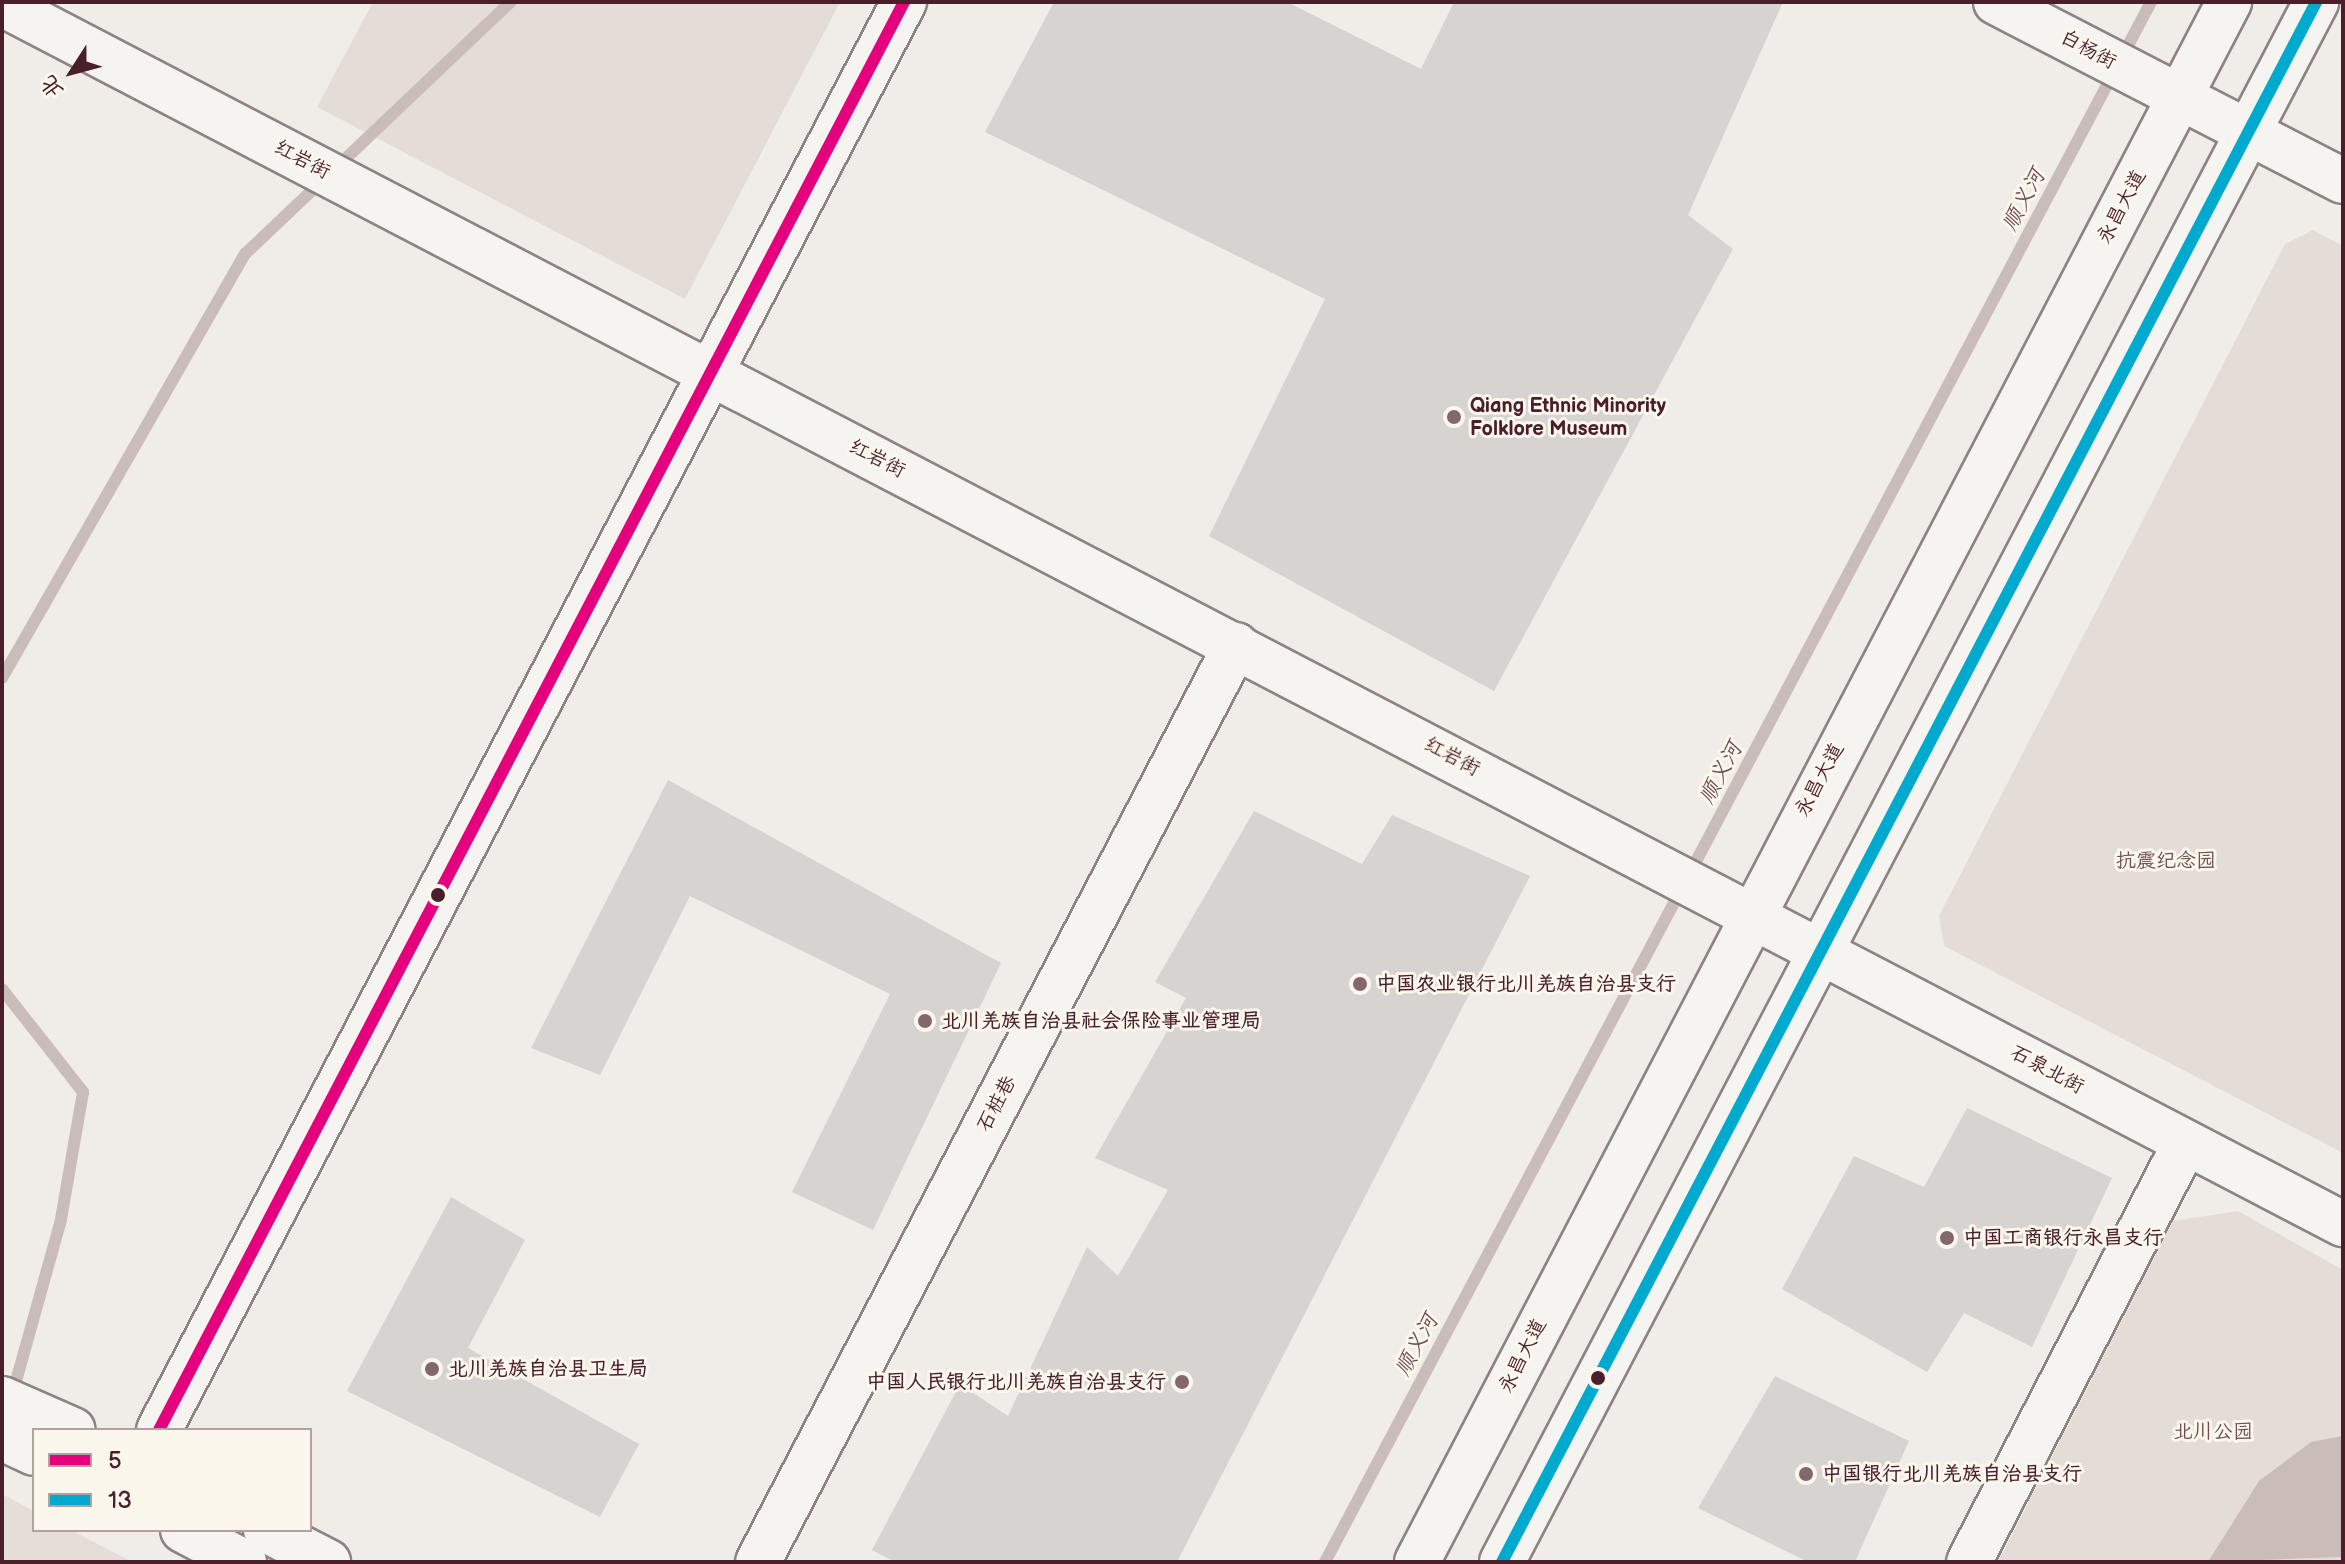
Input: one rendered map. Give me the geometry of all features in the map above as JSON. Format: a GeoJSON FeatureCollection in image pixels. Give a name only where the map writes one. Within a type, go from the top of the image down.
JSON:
{"type":"FeatureCollection","features":[{"type":"Feature","properties":{"kind":"street"},"geometry":{"type":"LineString","coordinates":[[160,1428],[904,2]]}},
{"type":"Feature","properties":{"kind":"street","name":"白杨街"},"geometry":{"type":"LineString","coordinates":[[1996,2],[2343,181]]}},
{"type":"Feature","properties":{"kind":"street","name":"永昌大道"},"geometry":{"type":"LineString","coordinates":[[1417,1562],[1751,913],[2229,2]]}},
{"type":"Feature","properties":{"kind":"street"},"geometry":{"type":"LineString","coordinates":[[1502,1562],[1819,948],[2316,2]]}},
{"type":"Feature","properties":{"kind":"street","name":"红岩街"},"geometry":{"type":"LineString","coordinates":[[2,4],[1751,913]]}},
{"type":"Feature","properties":{"kind":"street","name":"石桩巷"},"geometry":{"type":"LineString","coordinates":[[758,1562],[1236,645]]}},
{"type":"Feature","properties":{"kind":"street","name":"石泉北街"},"geometry":{"type":"LineString","coordinates":[[1751,913],[2185,1144],[2343,1224]]}},
{"type":"Feature","properties":{"kind":"street"},"geometry":{"type":"LineString","coordinates":[[1969,1562],[2185,1144]]}},
{"type":"Feature","properties":{"kind":"street"},"geometry":{"type":"LineString","coordinates":[[187,1532],[244,1562]]}},
{"type":"Feature","properties":{"kind":"street"},"geometry":{"type":"LineString","coordinates":[[270,1532],[328,1562]]}},
{"type":"Feature","properties":{"kind":"shaded area"},"geometry":{"type":"Polygon","coordinates":[[[2343,1436],[2343,1557],[2208,1562],[2259,1481],[2311,1442],[2343,1436]]]}},
{"type":"Feature","properties":{"kind":"shaded area"},"geometry":{"type":"Polygon","coordinates":[[[2,1494],[32,1510],[32,1532],[75,1532],[132,1562],[2,1562],[2,1494]]]}},
{"type":"Feature","properties":{"kind":"green space"},"geometry":{"type":"Polygon","coordinates":[[[373,2],[840,2],[685,299],[317,107],[373,2]]]}},
{"type":"Feature","properties":{"kind":"green space","name":"抗震纪念园"},"geometry":{"type":"Polygon","coordinates":[[[2313,230],[2343,246],[2343,1153],[1944,946],[1939,916],[2285,244],[2313,230]]]}},
{"type":"Feature","properties":{"kind":"green space","name":"北川公园"},"geometry":{"type":"Polygon","coordinates":[[[2238,1211],[2343,1270],[2343,1562],[1998,1562],[2173,1221],[2238,1211]]]}},
{"type":"Feature","properties":{"kind":"building","name":"Qiang Ethnic Minority Folklore Museum"},"geometry":{"type":"Polygon","coordinates":[[[1054,2],[1287,2],[1421,69],[1454,2],[1783,2],[1688,215],[1733,249],[1494,691],[1209,536],[1325,299],[985,132],[1054,2]]]}},
{"type":"Feature","properties":{"kind":"building","name":"北川羌族自治县社会保险事业管理局"},"geometry":{"type":"Polygon","coordinates":[[[668,780],[1001,963],[873,1230],[792,1192],[890,994],[690,896],[600,1075],[531,1048],[668,780]]]}},
{"type":"Feature","properties":{"kind":"building"},"geometry":{"type":"Polygon","coordinates":[[[1254,811],[1362,864],[1392,815],[1530,876],[1177,1562],[895,1562],[872,1550],[960,1384],[1008,1416],[1087,1247],[1118,1276],[1168,1190],[1095,1158],[1186,998],[1155,982],[1254,811]]]}},
{"type":"Feature","properties":{"kind":"building","name":"中国工商银行永昌支行"},"geometry":{"type":"Polygon","coordinates":[[[1967,1108],[2112,1178],[2032,1347],[1964,1313],[1927,1372],[1782,1289],[1854,1156],[1924,1187],[1967,1108]]]}},
{"type":"Feature","properties":{"kind":"building","name":"北川羌族自治县卫生局"},"geometry":{"type":"Polygon","coordinates":[[[451,1197],[525,1240],[468,1348],[639,1444],[600,1517],[347,1391],[451,1197]]]}},
{"type":"Feature","properties":{"kind":"building","name":"中国银行北川羌族自治县支行"},"geometry":{"type":"Polygon","coordinates":[[[1775,1376],[1909,1441],[1855,1562],[1808,1562],[1698,1508],[1775,1376]]]}},
{"type":"Feature","properties":{"kind":"waterway"},"geometry":{"type":"LineString","coordinates":[[2,678],[245,254],[511,2]]}},
{"type":"Feature","properties":{"kind":"waterway","name":"顺义河"},"geometry":{"type":"LineString","coordinates":[[1325,1562],[2151,2]]}},
{"type":"Feature","properties":{"kind":"waterway"},"geometry":{"type":"LineString","coordinates":[[2,989],[83,1092],[61,1220],[12,1396]]}},
{"type":"Feature","properties":{"kind":"transit line","name":"5"},"geometry":{"type":"LineString","coordinates":[[160,1428],[904,2]]}},
{"type":"Feature","properties":{"kind":"transit line","name":"13"},"geometry":{"type":"LineString","coordinates":[[1502,1562],[2316,2]]}},
{"type":"Feature","properties":{"kind":"place","name":"Qiang Ethnic Minority Folklore Museum"},"geometry":{"type":"Point","coordinates":[1454,417]}},
{"type":"Feature","properties":{"kind":"place","name":"中国农业银行北川羌族自治县支行"},"geometry":{"type":"Point","coordinates":[1360,984]}},
{"type":"Feature","properties":{"kind":"place","name":"北川羌族自治县社会保险事业管理局"},"geometry":{"type":"Point","coordinates":[925,1021]}},
{"type":"Feature","properties":{"kind":"place","name":"中国工商银行永昌支行"},"geometry":{"type":"Point","coordinates":[1947,1238]}},
{"type":"Feature","properties":{"kind":"place","name":"北川羌族自治县卫生局"},"geometry":{"type":"Point","coordinates":[432,1369]}},
{"type":"Feature","properties":{"kind":"place","name":"中国人民银行北川羌族自治县支行"},"geometry":{"type":"Point","coordinates":[1182,1382]}},
{"type":"Feature","properties":{"kind":"place","name":"中国银行北川羌族自治县支行"},"geometry":{"type":"Point","coordinates":[1806,1474]}}]}
